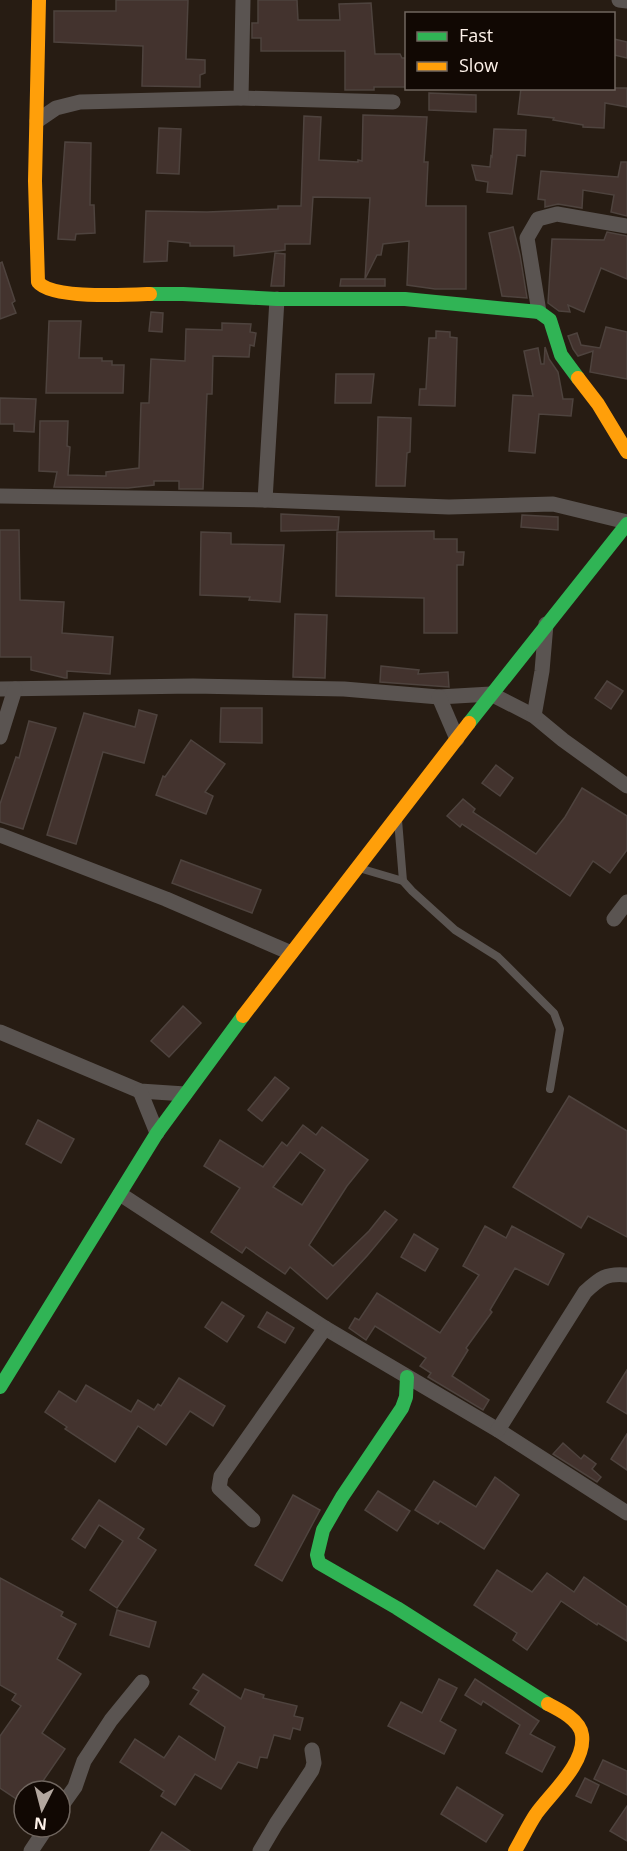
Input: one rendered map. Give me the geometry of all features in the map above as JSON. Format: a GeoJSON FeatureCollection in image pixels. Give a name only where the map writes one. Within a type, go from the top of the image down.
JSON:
{"type":"FeatureCollection","features":[{"type":"Feature","properties":{"kind":"street"},"geometry":{"type":"LineString","coordinates":[[39,0],[37,276],[42,287],[54,291],[102,295],[183,294],[278,299],[405,299],[539,312],[550,320],[561,355],[598,404],[627,452]]}},
{"type":"Feature","properties":{"kind":"street"},"geometry":{"type":"LineString","coordinates":[[241,98],[243,0]]}},
{"type":"Feature","properties":{"kind":"street"},"geometry":{"type":"LineString","coordinates":[[619,0],[627,1]]}},
{"type":"Feature","properties":{"kind":"street"},"geometry":{"type":"LineString","coordinates":[[37,121],[56,108],[80,102],[241,98],[393,102]]}},
{"type":"Feature","properties":{"kind":"street"},"geometry":{"type":"LineString","coordinates":[[539,312],[527,238],[538,219],[557,214],[627,226]]}},
{"type":"Feature","properties":{"kind":"street"},"geometry":{"type":"LineString","coordinates":[[264,500],[278,299]]}},
{"type":"Feature","properties":{"kind":"street"},"geometry":{"type":"LineString","coordinates":[[0,496],[264,500],[449,507],[553,504],[627,523],[490,694],[457,740],[209,1060],[157,1133],[0,1387]]}},
{"type":"Feature","properties":{"kind":"street"},"geometry":{"type":"LineString","coordinates":[[534,716],[542,671],[546,624]]}},
{"type":"Feature","properties":{"kind":"street"},"geometry":{"type":"LineString","coordinates":[[0,737],[7,689],[194,686],[344,689],[439,697],[490,694],[534,716],[627,786]]}},
{"type":"Feature","properties":{"kind":"street"},"geometry":{"type":"LineString","coordinates":[[439,697],[457,740]]}},
{"type":"Feature","properties":{"kind":"street"},"geometry":{"type":"LineString","coordinates":[[0,835],[166,899],[291,953]]}},
{"type":"Feature","properties":{"kind":"street"},"geometry":{"type":"LineString","coordinates":[[614,919],[627,902]]}},
{"type":"Feature","properties":{"kind":"street"},"geometry":{"type":"LineString","coordinates":[[0,1032],[140,1090],[185,1094]]}},
{"type":"Feature","properties":{"kind":"street"},"geometry":{"type":"LineString","coordinates":[[140,1090],[157,1133]]}},
{"type":"Feature","properties":{"kind":"street"},"geometry":{"type":"LineString","coordinates":[[120,1194],[325,1328],[498,1430],[627,1513]]}},
{"type":"Feature","properties":{"kind":"street"},"geometry":{"type":"LineString","coordinates":[[498,1430],[585,1292],[599,1278],[613,1274],[627,1275]]}},
{"type":"Feature","properties":{"kind":"street"},"geometry":{"type":"LineString","coordinates":[[253,1520],[219,1488],[221,1476],[325,1328]]}},
{"type":"Feature","properties":{"kind":"street"},"geometry":{"type":"LineString","coordinates":[[407,1377],[406,1397],[402,1408],[342,1497],[323,1530],[317,1555],[319,1563],[397,1608],[577,1723],[583,1736],[579,1753],[535,1815],[515,1851]]}},
{"type":"Feature","properties":{"kind":"street"},"geometry":{"type":"LineString","coordinates":[[72,1790],[84,1761],[111,1720],[142,1682]]}},
{"type":"Feature","properties":{"kind":"street"},"geometry":{"type":"LineString","coordinates":[[260,1851],[312,1770],[314,1763],[312,1750]]}},
{"type":"Feature","properties":{"kind":"lane"},"geometry":{"type":"LineString","coordinates":[[398,816],[403,881]]}},
{"type":"Feature","properties":{"kind":"lane"},"geometry":{"type":"LineString","coordinates":[[358,868],[403,881],[433,912],[455,930],[498,957],[554,1013],[560,1029],[550,1089]]}},
{"type":"Feature","properties":{"kind":"building"},"geometry":{"type":"Polygon","coordinates":[[[116,0],[188,0],[186,59],[205,60],[205,73],[200,75],[200,87],[142,86],[143,46],[54,42],[54,11],[116,11],[116,0]]]}},
{"type":"Feature","properties":{"kind":"building"},"geometry":{"type":"Polygon","coordinates":[[[258,0],[297,0],[298,20],[340,20],[339,4],[371,3],[375,54],[400,54],[402,58],[405,58],[405,87],[345,90],[345,51],[261,51],[261,38],[252,38],[252,23],[258,23],[258,0]]]}},
{"type":"Feature","properties":{"kind":"building"},"geometry":{"type":"Polygon","coordinates":[[[615,39],[627,42],[627,58],[615,55],[615,39]]]}},
{"type":"Feature","properties":{"kind":"building"},"geometry":{"type":"Polygon","coordinates":[[[627,88],[627,107],[605,103],[604,128],[583,127],[583,125],[553,120],[554,118],[518,114],[521,90],[627,88]]]}},
{"type":"Feature","properties":{"kind":"building"},"geometry":{"type":"Polygon","coordinates":[[[429,93],[476,95],[476,112],[429,110],[429,93]]]}},
{"type":"Feature","properties":{"kind":"building"},"geometry":{"type":"Polygon","coordinates":[[[363,115],[427,117],[424,162],[428,162],[426,206],[466,206],[466,289],[435,289],[407,285],[409,241],[383,244],[381,255],[377,255],[365,279],[370,198],[313,197],[310,244],[285,244],[285,250],[234,256],[234,246],[190,246],[190,243],[168,241],[167,261],[144,262],[146,211],[207,212],[301,206],[304,116],[321,117],[319,160],[358,162],[358,160],[362,161],[363,115]]]}},
{"type":"Feature","properties":{"kind":"building"},"geometry":{"type":"Polygon","coordinates":[[[159,128],[181,129],[179,174],[157,173],[159,128]]]}},
{"type":"Feature","properties":{"kind":"building"},"geometry":{"type":"Polygon","coordinates":[[[494,129],[526,130],[525,156],[517,155],[512,194],[487,192],[488,182],[476,180],[472,165],[490,167],[494,129]]]}},
{"type":"Feature","properties":{"kind":"building"},"geometry":{"type":"Polygon","coordinates":[[[65,142],[91,143],[90,205],[94,205],[95,233],[76,234],[75,240],[58,239],[65,142]]]}},
{"type":"Feature","properties":{"kind":"building"},"geometry":{"type":"Polygon","coordinates":[[[621,162],[627,162],[627,216],[611,212],[614,195],[583,190],[582,208],[558,204],[545,207],[545,200],[538,199],[541,171],[618,177],[621,162]]]}},
{"type":"Feature","properties":{"kind":"building"},"geometry":{"type":"Polygon","coordinates":[[[513,227],[527,298],[502,296],[489,233],[513,227]]]}},
{"type":"Feature","properties":{"kind":"building"},"geometry":{"type":"Polygon","coordinates":[[[607,232],[627,236],[627,279],[601,268],[584,312],[568,305],[570,312],[559,311],[548,303],[552,239],[604,240],[607,232]]]}},
{"type":"Feature","properties":{"kind":"building"},"geometry":{"type":"Polygon","coordinates":[[[275,253],[285,254],[284,286],[271,286],[275,253]]]}},
{"type":"Feature","properties":{"kind":"building"},"geometry":{"type":"Polygon","coordinates":[[[2,262],[15,301],[12,303],[16,313],[0,319],[0,263],[2,262]]]}},
{"type":"Feature","properties":{"kind":"building"},"geometry":{"type":"Polygon","coordinates":[[[341,279],[385,279],[385,286],[340,286],[341,279]]]}},
{"type":"Feature","properties":{"kind":"building"},"geometry":{"type":"Polygon","coordinates":[[[151,312],[163,313],[162,332],[149,331],[151,312]]]}},
{"type":"Feature","properties":{"kind":"building"},"geometry":{"type":"Polygon","coordinates":[[[49,321],[81,321],[79,358],[102,358],[102,361],[112,361],[112,365],[124,365],[123,393],[46,393],[49,321]]]}},
{"type":"Feature","properties":{"kind":"building"},"geometry":{"type":"Polygon","coordinates":[[[222,323],[251,324],[250,332],[256,333],[254,346],[250,345],[249,357],[213,356],[212,394],[207,394],[203,489],[179,489],[179,481],[154,481],[154,485],[128,488],[54,487],[57,472],[39,471],[40,421],[68,421],[67,446],[70,447],[68,475],[106,476],[106,472],[139,468],[141,403],[149,403],[151,359],[185,361],[186,329],[222,330],[222,323]]]}},
{"type":"Feature","properties":{"kind":"building"},"geometry":{"type":"Polygon","coordinates":[[[606,327],[627,332],[627,379],[590,372],[593,351],[578,356],[568,336],[577,333],[581,345],[600,348],[606,327]]]}},
{"type":"Feature","properties":{"kind":"building"},"geometry":{"type":"Polygon","coordinates":[[[436,331],[450,332],[450,337],[457,338],[455,406],[419,405],[420,389],[426,389],[429,338],[436,338],[436,331]]]}},
{"type":"Feature","properties":{"kind":"building"},"geometry":{"type":"Polygon","coordinates":[[[545,347],[549,359],[558,372],[563,399],[573,399],[571,416],[539,414],[535,453],[509,451],[513,395],[533,396],[524,351],[538,348],[541,364],[544,364],[545,347]]]}},
{"type":"Feature","properties":{"kind":"building"},"geometry":{"type":"Polygon","coordinates":[[[336,374],[374,374],[371,403],[335,403],[336,374]]]}},
{"type":"Feature","properties":{"kind":"building"},"geometry":{"type":"Polygon","coordinates":[[[0,398],[36,399],[34,432],[14,431],[14,424],[0,424],[0,398]]]}},
{"type":"Feature","properties":{"kind":"building"},"geometry":{"type":"Polygon","coordinates":[[[378,417],[411,418],[410,452],[407,453],[405,486],[376,486],[378,417]]]}},
{"type":"Feature","properties":{"kind":"building"},"geometry":{"type":"Polygon","coordinates":[[[281,514],[339,517],[338,530],[281,531],[281,514]]]}},
{"type":"Feature","properties":{"kind":"building"},"geometry":{"type":"Polygon","coordinates":[[[522,515],[558,517],[558,530],[521,527],[522,515]]]}},
{"type":"Feature","properties":{"kind":"building"},"geometry":{"type":"Polygon","coordinates":[[[0,530],[19,530],[20,600],[64,602],[62,633],[113,637],[110,674],[67,671],[67,678],[65,678],[31,670],[31,657],[0,657],[0,530]]]}},
{"type":"Feature","properties":{"kind":"building"},"geometry":{"type":"Polygon","coordinates":[[[434,531],[434,539],[457,539],[457,552],[464,552],[463,565],[457,565],[457,633],[424,633],[424,598],[336,596],[337,532],[434,531]]]}},
{"type":"Feature","properties":{"kind":"building"},"geometry":{"type":"Polygon","coordinates":[[[201,532],[231,533],[231,544],[284,545],[280,602],[249,600],[250,597],[200,595],[201,532]]]}},
{"type":"Feature","properties":{"kind":"building"},"geometry":{"type":"Polygon","coordinates":[[[295,614],[327,615],[325,678],[293,677],[295,614]]]}},
{"type":"Feature","properties":{"kind":"building"},"geometry":{"type":"Polygon","coordinates":[[[381,666],[419,670],[418,674],[448,672],[449,687],[380,682],[381,666]]]}},
{"type":"Feature","properties":{"kind":"building"},"geometry":{"type":"Polygon","coordinates":[[[607,681],[623,691],[611,709],[595,698],[607,681]]]}},
{"type":"Feature","properties":{"kind":"building"},"geometry":{"type":"Polygon","coordinates":[[[221,708],[262,708],[262,743],[220,742],[221,708]]]}},
{"type":"Feature","properties":{"kind":"building"},"geometry":{"type":"Polygon","coordinates":[[[139,710],[157,715],[144,763],[103,752],[76,844],[47,835],[84,713],[135,727],[139,710]]]}},
{"type":"Feature","properties":{"kind":"building"},"geometry":{"type":"Polygon","coordinates":[[[29,721],[56,728],[23,829],[0,822],[0,804],[16,757],[19,758],[29,721]]]}},
{"type":"Feature","properties":{"kind":"building"},"geometry":{"type":"Polygon","coordinates":[[[191,740],[225,764],[205,792],[213,796],[206,814],[156,795],[163,776],[165,777],[191,740]]]}},
{"type":"Feature","properties":{"kind":"building"},"geometry":{"type":"Polygon","coordinates":[[[496,765],[513,778],[500,796],[482,783],[496,765]]]}},
{"type":"Feature","properties":{"kind":"building"},"geometry":{"type":"Polygon","coordinates":[[[582,788],[627,816],[627,850],[610,873],[593,861],[570,896],[462,824],[460,827],[447,816],[463,799],[475,809],[473,812],[536,854],[565,817],[582,788]]]}},
{"type":"Feature","properties":{"kind":"building"},"geometry":{"type":"Polygon","coordinates":[[[181,860],[261,890],[252,913],[172,883],[181,860]]]}},
{"type":"Feature","properties":{"kind":"building"},"geometry":{"type":"Polygon","coordinates":[[[183,1006],[201,1023],[169,1057],[151,1041],[183,1006]]]}},
{"type":"Feature","properties":{"kind":"building"},"geometry":{"type":"Polygon","coordinates":[[[275,1077],[289,1088],[262,1121],[248,1110],[275,1077]]]}},
{"type":"Feature","properties":{"kind":"building"},"geometry":{"type":"Polygon","coordinates":[[[569,1096],[627,1131],[627,1237],[588,1216],[581,1228],[513,1187],[569,1096]]]}},
{"type":"Feature","properties":{"kind":"building"},"geometry":{"type":"Polygon","coordinates":[[[38,1120],[74,1139],[61,1163],[26,1144],[38,1120]]]}},
{"type":"Feature","properties":{"kind":"building"},"geometry":{"type":"Polygon","coordinates":[[[303,1125],[316,1135],[322,1127],[368,1160],[347,1186],[309,1245],[333,1266],[369,1231],[385,1211],[397,1220],[327,1299],[290,1267],[285,1274],[246,1247],[242,1253],[211,1232],[240,1188],[204,1166],[220,1140],[263,1167],[282,1142],[287,1146],[303,1125]],[[300,1152],[273,1187],[302,1205],[325,1170],[300,1152]]]}},
{"type":"Feature","properties":{"kind":"building"},"geometry":{"type":"Polygon","coordinates":[[[485,1226],[506,1238],[512,1226],[564,1254],[548,1285],[515,1268],[490,1310],[492,1312],[466,1348],[468,1350],[452,1376],[489,1400],[483,1410],[428,1377],[431,1373],[420,1366],[426,1358],[375,1326],[366,1340],[349,1328],[355,1318],[359,1320],[377,1293],[440,1333],[479,1275],[463,1266],[485,1226]]]}},
{"type":"Feature","properties":{"kind":"building"},"geometry":{"type":"Polygon","coordinates":[[[414,1234],[438,1249],[425,1271],[401,1257],[414,1234]]]}},
{"type":"Feature","properties":{"kind":"building"},"geometry":{"type":"Polygon","coordinates":[[[222,1302],[244,1316],[227,1342],[205,1327],[222,1302]]]}},
{"type":"Feature","properties":{"kind":"building"},"geometry":{"type":"Polygon","coordinates":[[[267,1312],[294,1328],[285,1343],[258,1327],[267,1312]]]}},
{"type":"Feature","properties":{"kind":"building"},"geometry":{"type":"Polygon","coordinates":[[[627,1370],[627,1414],[607,1402],[627,1370]]]}},
{"type":"Feature","properties":{"kind":"building"},"geometry":{"type":"Polygon","coordinates":[[[179,1378],[225,1406],[213,1426],[190,1411],[166,1445],[138,1426],[115,1462],[65,1429],[67,1427],[45,1412],[59,1391],[76,1402],[86,1385],[131,1412],[138,1400],[154,1410],[158,1404],[161,1406],[179,1378]]]}},
{"type":"Feature","properties":{"kind":"building"},"geometry":{"type":"Polygon","coordinates":[[[627,1434],[627,1470],[611,1459],[627,1434]]]}},
{"type":"Feature","properties":{"kind":"building"},"geometry":{"type":"Polygon","coordinates":[[[563,1443],[581,1459],[584,1455],[596,1464],[592,1469],[601,1477],[597,1482],[553,1454],[563,1443]]]}},
{"type":"Feature","properties":{"kind":"building"},"geometry":{"type":"Polygon","coordinates":[[[495,1477],[519,1495],[484,1549],[440,1521],[438,1524],[415,1510],[434,1481],[476,1507],[495,1477]]]}},
{"type":"Feature","properties":{"kind":"building"},"geometry":{"type":"Polygon","coordinates":[[[378,1491],[410,1511],[397,1531],[365,1510],[378,1491]]]}},
{"type":"Feature","properties":{"kind":"building"},"geometry":{"type":"Polygon","coordinates":[[[293,1495],[320,1510],[282,1581],[255,1565],[293,1495]]]}},
{"type":"Feature","properties":{"kind":"building"},"geometry":{"type":"Polygon","coordinates":[[[99,1500],[144,1529],[138,1538],[156,1550],[117,1608],[90,1590],[123,1541],[99,1525],[85,1548],[72,1539],[99,1500]]]}},
{"type":"Feature","properties":{"kind":"building"},"geometry":{"type":"Polygon","coordinates":[[[497,1570],[532,1592],[547,1573],[574,1592],[584,1577],[627,1607],[627,1641],[598,1623],[597,1625],[561,1601],[527,1650],[513,1640],[517,1633],[474,1605],[497,1570]]]}},
{"type":"Feature","properties":{"kind":"building"},"geometry":{"type":"Polygon","coordinates":[[[0,1578],[63,1612],[61,1616],[76,1624],[57,1659],[81,1674],[42,1733],[65,1749],[44,1779],[12,1779],[12,1796],[0,1788],[0,1736],[21,1706],[12,1700],[16,1694],[0,1685],[0,1578]]]}},
{"type":"Feature","properties":{"kind":"building"},"geometry":{"type":"Polygon","coordinates":[[[117,1610],[156,1622],[149,1647],[110,1635],[117,1610]]]}},
{"type":"Feature","properties":{"kind":"building"},"geometry":{"type":"Polygon","coordinates":[[[203,1674],[241,1699],[245,1689],[264,1695],[263,1698],[297,1706],[294,1716],[303,1718],[300,1730],[293,1728],[290,1739],[274,1735],[267,1758],[260,1757],[257,1768],[238,1762],[221,1789],[195,1774],[175,1805],[161,1796],[164,1791],[120,1762],[135,1739],[164,1758],[179,1736],[215,1760],[225,1727],[190,1704],[199,1691],[193,1688],[203,1674]]]}},
{"type":"Feature","properties":{"kind":"building"},"geometry":{"type":"Polygon","coordinates":[[[439,1679],[457,1688],[440,1721],[456,1730],[444,1754],[388,1726],[401,1702],[422,1713],[439,1679]]]}},
{"type":"Feature","properties":{"kind":"building"},"geometry":{"type":"Polygon","coordinates":[[[475,1679],[539,1721],[530,1734],[555,1747],[542,1772],[506,1753],[520,1725],[483,1701],[481,1705],[465,1695],[475,1679]]]}},
{"type":"Feature","properties":{"kind":"building"},"geometry":{"type":"Polygon","coordinates":[[[603,1760],[627,1771],[627,1795],[594,1779],[603,1760]]]}},
{"type":"Feature","properties":{"kind":"building"},"geometry":{"type":"Polygon","coordinates":[[[585,1778],[599,1785],[591,1803],[576,1796],[585,1778]]]}},
{"type":"Feature","properties":{"kind":"building"},"geometry":{"type":"Polygon","coordinates":[[[457,1787],[503,1815],[486,1842],[441,1814],[457,1787]]]}},
{"type":"Feature","properties":{"kind":"building"},"geometry":{"type":"Polygon","coordinates":[[[627,1806],[627,1841],[610,1831],[627,1806]]]}},
{"type":"Feature","properties":{"kind":"building"},"geometry":{"type":"Polygon","coordinates":[[[162,1832],[190,1851],[150,1851],[162,1832]]]}},
{"type":"Feature","properties":{"kind":"traffic: fast"},"geometry":{"type":"LineString","coordinates":[[150,294],[277,299],[405,299],[539,312],[550,320],[561,355],[578,378]]}},
{"type":"Feature","properties":{"kind":"traffic: fast"},"geometry":{"type":"LineString","coordinates":[[469,723],[627,524]]}},
{"type":"Feature","properties":{"kind":"traffic: fast"},"geometry":{"type":"LineString","coordinates":[[0,1387],[157,1133],[243,1016]]}},
{"type":"Feature","properties":{"kind":"traffic: fast"},"geometry":{"type":"LineString","coordinates":[[407,1377],[406,1397],[402,1408],[342,1497],[323,1530],[317,1555],[319,1563],[397,1608],[548,1704]]}},
{"type":"Feature","properties":{"kind":"traffic: slow"},"geometry":{"type":"LineString","coordinates":[[39,0],[35,181],[38,282],[46,287],[73,294],[150,294]]}},
{"type":"Feature","properties":{"kind":"traffic: slow"},"geometry":{"type":"LineString","coordinates":[[578,378],[598,404],[627,452]]}},
{"type":"Feature","properties":{"kind":"traffic: slow"},"geometry":{"type":"LineString","coordinates":[[243,1016],[469,723]]}},
{"type":"Feature","properties":{"kind":"traffic: slow"},"geometry":{"type":"LineString","coordinates":[[515,1851],[536,1814],[573,1767],[582,1746],[582,1735],[578,1725],[569,1716],[548,1704]]}}]}
